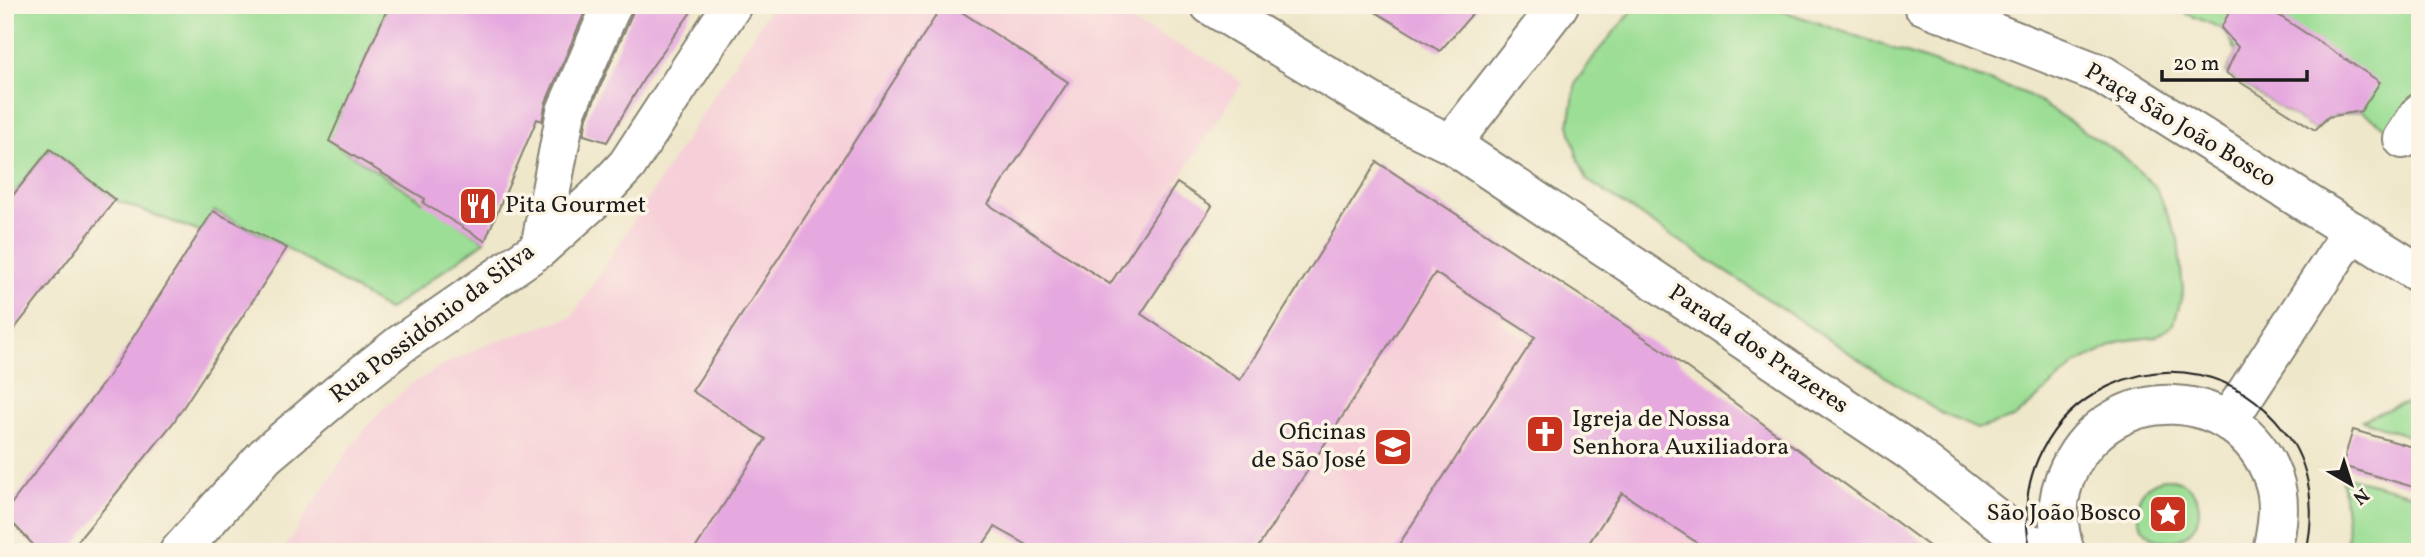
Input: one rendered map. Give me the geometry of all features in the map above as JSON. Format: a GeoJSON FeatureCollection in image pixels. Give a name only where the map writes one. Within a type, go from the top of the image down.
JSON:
{"type":"FeatureCollection","features":[{"type":"Feature","properties":{"kind":"street","name":"Rua Possidónio da Silva"},"geometry":{"type":"LineString","coordinates":[[179,552],[265,456],[338,394],[401,344],[540,248],[566,111],[612,5]]}},
{"type":"Feature","properties":{"kind":"street"},"geometry":{"type":"LineString","coordinates":[[540,248],[595,199],[627,165],[732,5]]}},
{"type":"Feature","properties":{"kind":"street","name":"Parada dos Prazeres"},"geometry":{"type":"LineString","coordinates":[[1210,5],[1401,120],[1451,144],[1910,451],[2029,544],[2065,550]]}},
{"type":"Feature","properties":{"kind":"street"},"geometry":{"type":"LineString","coordinates":[[1451,144],[1559,5]]}},
{"type":"Feature","properties":{"kind":"street","name":"Praça São João Bosco"},"geometry":{"type":"LineString","coordinates":[[1923,5],[2104,75],[2420,274]]}},
{"type":"Feature","properties":{"kind":"street"},"geometry":{"type":"LineString","coordinates":[[2228,421],[2352,231]]}},
{"type":"Feature","properties":{"kind":"street"},"geometry":{"type":"LineString","coordinates":[[2065,550],[2059,525],[2059,500],[2065,477],[2076,454],[2092,435],[2112,420],[2133,410],[2158,405],[2182,405],[2206,410],[2228,421],[2248,437],[2262,456],[2273,479],[2278,503],[2272,552]]}},
{"type":"Feature","properties":{"kind":"shaded area"},"geometry":{"type":"Polygon","coordinates":[[[772,5],[1095,5],[1206,58],[1242,83],[933,552],[282,552],[349,449],[377,415],[409,386],[447,363],[486,345],[572,317],[772,5]]]}},
{"type":"Feature","properties":{"kind":"shaded area","name":"Oficinas de São José"},"geometry":{"type":"Polygon","coordinates":[[[1435,273],[1503,317],[1500,322],[1532,342],[1394,552],[1255,552],[1435,273]]]}},
{"type":"Feature","properties":{"kind":"shaded area"},"geometry":{"type":"Polygon","coordinates":[[[1622,493],[1711,552],[1583,552],[1622,493]]]}},
{"type":"Feature","properties":{"kind":"green space"},"geometry":{"type":"Polygon","coordinates":[[[5,5],[389,5],[330,141],[485,241],[388,310],[287,248],[214,211],[200,232],[115,200],[50,149],[5,205],[5,5]]]}},
{"type":"Feature","properties":{"kind":"green space"},"geometry":{"type":"Polygon","coordinates":[[[1637,5],[1765,5],[2027,94],[2120,154],[2155,186],[2178,239],[2183,291],[2174,324],[2155,337],[2121,341],[2076,364],[2016,417],[1977,429],[1939,412],[1587,180],[1569,125],[1576,82],[1637,5]]]}},
{"type":"Feature","properties":{"kind":"green space"},"geometry":{"type":"Polygon","coordinates":[[[2165,5],[2420,5],[2420,150],[2361,111],[2328,117],[2315,130],[2226,73],[2236,52],[2230,38],[2221,28],[2165,5]]]}},
{"type":"Feature","properties":{"kind":"green space"},"geometry":{"type":"Polygon","coordinates":[[[2420,402],[2420,440],[2362,420],[2400,404],[2420,402]]]}},
{"type":"Feature","properties":{"kind":"green space"},"geometry":{"type":"Polygon","coordinates":[[[2342,476],[2420,496],[2420,552],[2344,552],[2348,535],[2342,476]]]}},
{"type":"Feature","properties":{"kind":"green space"},"geometry":{"type":"Polygon","coordinates":[[[2162,479],[2174,479],[2190,488],[2197,498],[2197,522],[2190,532],[2174,541],[2162,541],[2151,536],[2142,527],[2137,516],[2137,504],[2142,493],[2151,484],[2162,479]]]}},
{"type":"Feature","properties":{"kind":"building"},"geometry":{"type":"Polygon","coordinates":[[[389,5],[588,5],[546,102],[542,121],[537,119],[485,241],[423,203],[425,199],[329,141],[389,5]]]}},
{"type":"Feature","properties":{"kind":"building"},"geometry":{"type":"Polygon","coordinates":[[[633,5],[696,5],[646,75],[607,142],[584,135],[587,117],[632,14],[633,5]]]}},
{"type":"Feature","properties":{"kind":"building"},"geometry":{"type":"Polygon","coordinates":[[[943,5],[951,5],[1068,82],[988,204],[1110,284],[1177,183],[1212,206],[1141,314],[1240,380],[1377,162],[1660,348],[1937,552],[1711,552],[1622,493],[1583,552],[1394,552],[1535,337],[1435,273],[1255,552],[1040,552],[995,527],[978,552],[693,552],[766,439],[692,391],[943,5]]]}},
{"type":"Feature","properties":{"kind":"building"},"geometry":{"type":"Polygon","coordinates":[[[1364,5],[1480,5],[1440,51],[1364,5]]]}},
{"type":"Feature","properties":{"kind":"building"},"geometry":{"type":"Polygon","coordinates":[[[2233,5],[2263,5],[2380,82],[2361,111],[2328,117],[2315,130],[2226,73],[2238,47],[2221,28],[2233,5]]]}},
{"type":"Feature","properties":{"kind":"building"},"geometry":{"type":"Polygon","coordinates":[[[50,149],[115,200],[5,341],[5,205],[50,149]]]}},
{"type":"Feature","properties":{"kind":"building"},"geometry":{"type":"Polygon","coordinates":[[[213,211],[287,248],[173,423],[69,552],[40,552],[5,512],[108,377],[213,211]]]}},
{"type":"Feature","properties":{"kind":"building"},"geometry":{"type":"Polygon","coordinates":[[[2353,430],[2420,449],[2420,489],[2342,466],[2353,430]]]}},
{"type":"Feature","properties":{"kind":"tram line"},"geometry":{"type":"LineString","coordinates":[[2031,552],[2028,498],[2042,451],[2070,413],[2108,387],[2152,373],[2198,375],[2244,393],[2284,430],[2300,458],[2309,488],[2311,520],[2306,552]]}},
{"type":"Feature","properties":{"kind":"place","name":"Pita Gourmet"},"geometry":{"type":"Point","coordinates":[478,206]}},
{"type":"Feature","properties":{"kind":"place","name":"Igreja de Nossa Senhora Auxiliadora"},"geometry":{"type":"Point","coordinates":[1545,434]}},
{"type":"Feature","properties":{"kind":"place","name":"Oficinas de São José"},"geometry":{"type":"Point","coordinates":[1393,447]}},
{"type":"Feature","properties":{"kind":"place","name":"São João Bosco"},"geometry":{"type":"Point","coordinates":[2168,514]}}]}
